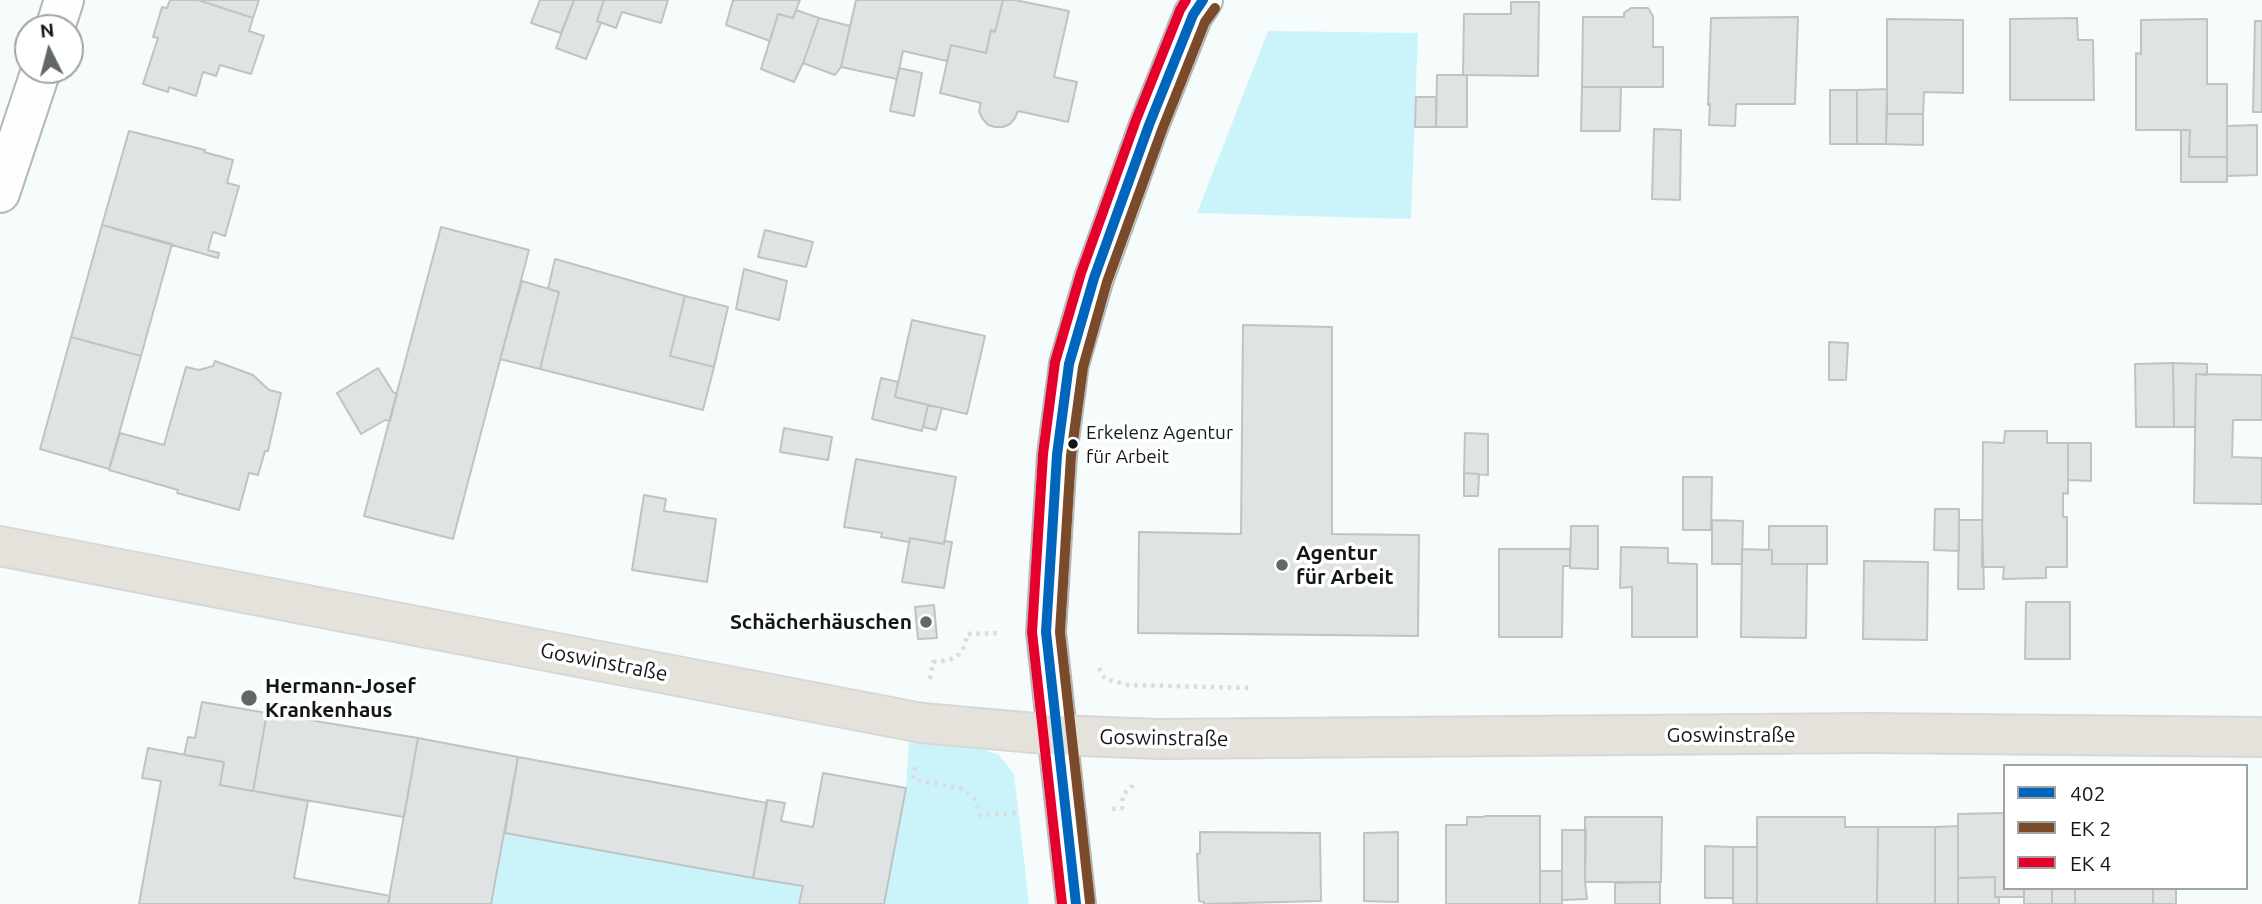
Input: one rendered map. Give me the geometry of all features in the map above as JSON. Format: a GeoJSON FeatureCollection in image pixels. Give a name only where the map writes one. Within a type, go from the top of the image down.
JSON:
{"type":"FeatureCollection","features":[{"type":"Feature","properties":{"kind":"main road","name":"Goswinstraße"},"geometry":{"type":"LineString","coordinates":[[0,546],[922,723],[1057,735],[1158,740],[1869,733],[2262,737]]}},
{"type":"Feature","properties":{"kind":"street"},"geometry":{"type":"LineString","coordinates":[[1076,904],[1046,632],[1057,455],[1069,364],[1094,278],[1149,125],[1193,15],[1203,0]]}},
{"type":"Feature","properties":{"kind":"street"},"geometry":{"type":"LineString","coordinates":[[0,193],[36,84]]}},
{"type":"Feature","properties":{"kind":"shaded area"},"geometry":{"type":"Polygon","coordinates":[[[1268,31],[1418,33],[1411,219],[1197,213],[1268,31]]]}},
{"type":"Feature","properties":{"kind":"shaded area"},"geometry":{"type":"Polygon","coordinates":[[[909,742],[980,748],[999,755],[1014,774],[1029,904],[884,904],[906,788],[909,742]]]}},
{"type":"Feature","properties":{"kind":"shaded area"},"geometry":{"type":"Polygon","coordinates":[[[505,833],[803,886],[799,904],[491,904],[505,833]]]}},
{"type":"Feature","properties":{"kind":"building"},"geometry":{"type":"Polygon","coordinates":[[[170,0],[198,0],[253,18],[249,31],[264,36],[251,74],[220,65],[216,76],[203,72],[196,96],[169,87],[168,92],[143,84],[158,38],[153,37],[162,7],[167,8],[170,0]]]}},
{"type":"Feature","properties":{"kind":"building"},"geometry":{"type":"Polygon","coordinates":[[[198,0],[259,0],[253,18],[198,0]]]}},
{"type":"Feature","properties":{"kind":"building"},"geometry":{"type":"Polygon","coordinates":[[[540,0],[574,0],[561,33],[531,23],[540,0]]]}},
{"type":"Feature","properties":{"kind":"building"},"geometry":{"type":"Polygon","coordinates":[[[574,0],[604,0],[597,21],[601,23],[586,59],[556,48],[574,0]]]}},
{"type":"Feature","properties":{"kind":"building"},"geometry":{"type":"Polygon","coordinates":[[[604,0],[668,0],[661,23],[622,12],[616,28],[597,21],[604,0]]]}},
{"type":"Feature","properties":{"kind":"building"},"geometry":{"type":"Polygon","coordinates":[[[733,0],[800,0],[793,18],[778,14],[770,41],[726,25],[733,0]]]}},
{"type":"Feature","properties":{"kind":"building"},"geometry":{"type":"Polygon","coordinates":[[[856,0],[1003,0],[995,32],[991,30],[986,53],[951,45],[947,61],[903,51],[897,79],[841,67],[856,0]]]}},
{"type":"Feature","properties":{"kind":"building"},"geometry":{"type":"Polygon","coordinates":[[[1003,0],[1069,11],[1054,77],[1077,82],[1068,122],[1018,111],[1010,124],[995,127],[988,125],[982,118],[979,111],[981,103],[940,93],[951,45],[986,53],[991,30],[995,32],[1003,0]]]}},
{"type":"Feature","properties":{"kind":"building"},"geometry":{"type":"Polygon","coordinates":[[[1511,2],[1539,2],[1538,76],[1463,75],[1464,14],[1511,14],[1511,2]]]}},
{"type":"Feature","properties":{"kind":"building"},"geometry":{"type":"Polygon","coordinates":[[[1631,8],[1648,8],[1653,16],[1653,47],[1663,47],[1663,87],[1582,87],[1583,17],[1624,17],[1624,13],[1631,8]]]}},
{"type":"Feature","properties":{"kind":"building"},"geometry":{"type":"Polygon","coordinates":[[[796,10],[819,18],[794,82],[761,69],[778,14],[793,18],[796,10]]]}},
{"type":"Feature","properties":{"kind":"building"},"geometry":{"type":"Polygon","coordinates":[[[1798,17],[1795,104],[1736,104],[1735,126],[1709,125],[1711,18],[1798,17]]]}},
{"type":"Feature","properties":{"kind":"building"},"geometry":{"type":"Polygon","coordinates":[[[819,18],[850,26],[841,67],[835,75],[803,63],[819,18]]]}},
{"type":"Feature","properties":{"kind":"building"},"geometry":{"type":"Polygon","coordinates":[[[2077,18],[2078,40],[2093,40],[2094,100],[2010,100],[2010,19],[2077,18]]]}},
{"type":"Feature","properties":{"kind":"building"},"geometry":{"type":"Polygon","coordinates":[[[1887,19],[1963,20],[1963,93],[1924,92],[1923,114],[1887,114],[1887,19]]]}},
{"type":"Feature","properties":{"kind":"building"},"geometry":{"type":"Polygon","coordinates":[[[2207,19],[2207,84],[2227,84],[2227,157],[2189,157],[2190,130],[2136,130],[2136,53],[2141,54],[2141,20],[2207,19]]]}},
{"type":"Feature","properties":{"kind":"building"},"geometry":{"type":"Polygon","coordinates":[[[2255,21],[2262,21],[2262,112],[2253,112],[2255,21]]]}},
{"type":"Feature","properties":{"kind":"building"},"geometry":{"type":"Polygon","coordinates":[[[899,68],[922,73],[914,116],[890,111],[899,68]]]}},
{"type":"Feature","properties":{"kind":"building"},"geometry":{"type":"Polygon","coordinates":[[[1437,75],[1467,75],[1467,127],[1436,127],[1437,75]]]}},
{"type":"Feature","properties":{"kind":"building"},"geometry":{"type":"Polygon","coordinates":[[[1582,87],[1621,87],[1620,131],[1581,131],[1582,87]]]}},
{"type":"Feature","properties":{"kind":"building"},"geometry":{"type":"Polygon","coordinates":[[[1887,89],[1886,144],[1857,144],[1857,90],[1887,89]]]}},
{"type":"Feature","properties":{"kind":"building"},"geometry":{"type":"Polygon","coordinates":[[[1830,90],[1857,90],[1857,144],[1830,144],[1830,90]]]}},
{"type":"Feature","properties":{"kind":"building"},"geometry":{"type":"Polygon","coordinates":[[[1416,97],[1436,97],[1436,127],[1415,127],[1416,97]]]}},
{"type":"Feature","properties":{"kind":"building"},"geometry":{"type":"Polygon","coordinates":[[[1887,114],[1923,114],[1923,145],[1886,144],[1887,114]]]}},
{"type":"Feature","properties":{"kind":"building"},"geometry":{"type":"Polygon","coordinates":[[[2257,125],[2257,175],[2227,176],[2227,126],[2257,125]]]}},
{"type":"Feature","properties":{"kind":"building"},"geometry":{"type":"Polygon","coordinates":[[[1654,129],[1681,130],[1680,200],[1652,199],[1654,129]]]}},
{"type":"Feature","properties":{"kind":"building"},"geometry":{"type":"Polygon","coordinates":[[[2181,130],[2190,130],[2189,157],[2227,157],[2227,182],[2181,182],[2181,130]]]}},
{"type":"Feature","properties":{"kind":"building"},"geometry":{"type":"Polygon","coordinates":[[[129,131],[205,150],[204,152],[233,160],[227,183],[239,186],[225,236],[213,232],[208,250],[219,253],[218,258],[102,225],[129,131]]]}},
{"type":"Feature","properties":{"kind":"building"},"geometry":{"type":"Polygon","coordinates":[[[102,225],[172,244],[141,356],[71,337],[102,225]]]}},
{"type":"Feature","properties":{"kind":"building"},"geometry":{"type":"Polygon","coordinates":[[[441,227],[529,250],[453,539],[364,516],[441,227]]]}},
{"type":"Feature","properties":{"kind":"building"},"geometry":{"type":"Polygon","coordinates":[[[765,230],[813,242],[806,267],[758,257],[765,230]]]}},
{"type":"Feature","properties":{"kind":"building"},"geometry":{"type":"Polygon","coordinates":[[[555,259],[685,296],[670,356],[714,367],[703,410],[540,369],[559,292],[548,289],[555,259]]]}},
{"type":"Feature","properties":{"kind":"building"},"geometry":{"type":"Polygon","coordinates":[[[744,269],[787,281],[779,320],[736,309],[744,269]]]}},
{"type":"Feature","properties":{"kind":"building"},"geometry":{"type":"Polygon","coordinates":[[[522,281],[559,292],[540,369],[500,359],[522,281]]]}},
{"type":"Feature","properties":{"kind":"building"},"geometry":{"type":"Polygon","coordinates":[[[685,296],[728,307],[714,367],[670,356],[685,296]]]}},
{"type":"Feature","properties":{"kind":"building"},"geometry":{"type":"Polygon","coordinates":[[[912,320],[985,336],[967,414],[895,397],[912,320]]]}},
{"type":"Feature","properties":{"kind":"building"},"geometry":{"type":"Polygon","coordinates":[[[1243,325],[1332,327],[1332,534],[1419,535],[1418,636],[1138,633],[1139,532],[1241,534],[1243,325]]]}},
{"type":"Feature","properties":{"kind":"building"},"geometry":{"type":"Polygon","coordinates":[[[71,337],[141,356],[109,469],[40,449],[71,337]]]}},
{"type":"Feature","properties":{"kind":"building"},"geometry":{"type":"Polygon","coordinates":[[[1829,342],[1848,343],[1846,380],[1829,380],[1829,342]]]}},
{"type":"Feature","properties":{"kind":"building"},"geometry":{"type":"Polygon","coordinates":[[[215,361],[253,375],[269,390],[281,393],[268,451],[265,451],[258,475],[249,473],[239,510],[109,470],[120,433],[164,445],[186,367],[199,370],[213,366],[215,361]]]}},
{"type":"Feature","properties":{"kind":"building"},"geometry":{"type":"Polygon","coordinates":[[[2173,363],[2207,364],[2207,375],[2196,374],[2195,427],[2174,427],[2173,363]]]}},
{"type":"Feature","properties":{"kind":"building"},"geometry":{"type":"Polygon","coordinates":[[[2173,363],[2174,427],[2136,427],[2135,364],[2173,363]]]}},
{"type":"Feature","properties":{"kind":"building"},"geometry":{"type":"Polygon","coordinates":[[[378,368],[397,394],[390,421],[385,420],[361,434],[337,393],[378,368]]]}},
{"type":"Feature","properties":{"kind":"building"},"geometry":{"type":"Polygon","coordinates":[[[2196,374],[2262,375],[2262,420],[2233,420],[2232,457],[2262,458],[2262,504],[2194,503],[2196,374]]]}},
{"type":"Feature","properties":{"kind":"building"},"geometry":{"type":"Polygon","coordinates":[[[881,378],[898,382],[895,397],[928,405],[922,431],[872,419],[881,378]]]}},
{"type":"Feature","properties":{"kind":"building"},"geometry":{"type":"Polygon","coordinates":[[[928,405],[942,408],[936,430],[923,427],[928,405]]]}},
{"type":"Feature","properties":{"kind":"building"},"geometry":{"type":"Polygon","coordinates":[[[784,428],[832,437],[828,460],[780,452],[784,428]]]}},
{"type":"Feature","properties":{"kind":"building"},"geometry":{"type":"Polygon","coordinates":[[[2005,431],[2047,431],[2047,443],[2068,443],[2068,494],[2063,493],[2063,517],[2067,517],[2067,567],[2046,567],[2046,578],[2003,579],[2004,567],[1982,567],[1983,442],[2004,443],[2005,431]]]}},
{"type":"Feature","properties":{"kind":"building"},"geometry":{"type":"Polygon","coordinates":[[[1465,433],[1488,434],[1488,475],[1464,473],[1465,433]]]}},
{"type":"Feature","properties":{"kind":"building"},"geometry":{"type":"Polygon","coordinates":[[[2068,443],[2091,443],[2091,481],[2068,480],[2068,443]]]}},
{"type":"Feature","properties":{"kind":"building"},"geometry":{"type":"Polygon","coordinates":[[[856,459],[956,477],[944,544],[910,538],[909,542],[881,537],[882,533],[844,527],[856,459]]]}},
{"type":"Feature","properties":{"kind":"building"},"geometry":{"type":"Polygon","coordinates":[[[1464,473],[1479,474],[1478,496],[1464,496],[1464,473]]]}},
{"type":"Feature","properties":{"kind":"building"},"geometry":{"type":"Polygon","coordinates":[[[1683,477],[1712,477],[1711,530],[1683,530],[1683,477]]]}},
{"type":"Feature","properties":{"kind":"building"},"geometry":{"type":"Polygon","coordinates":[[[644,495],[666,499],[664,511],[716,519],[707,582],[632,570],[644,495]]]}},
{"type":"Feature","properties":{"kind":"building"},"geometry":{"type":"Polygon","coordinates":[[[1935,509],[1959,509],[1959,551],[1934,550],[1935,509]]]}},
{"type":"Feature","properties":{"kind":"building"},"geometry":{"type":"Polygon","coordinates":[[[1712,520],[1743,521],[1742,564],[1712,564],[1712,520]]]}},
{"type":"Feature","properties":{"kind":"building"},"geometry":{"type":"Polygon","coordinates":[[[1959,520],[1982,520],[1984,589],[1958,589],[1959,520]]]}},
{"type":"Feature","properties":{"kind":"building"},"geometry":{"type":"Polygon","coordinates":[[[1571,526],[1598,526],[1598,569],[1570,568],[1571,526]]]}},
{"type":"Feature","properties":{"kind":"building"},"geometry":{"type":"Polygon","coordinates":[[[1769,526],[1827,526],[1827,564],[1772,564],[1769,526]]]}},
{"type":"Feature","properties":{"kind":"building"},"geometry":{"type":"Polygon","coordinates":[[[910,538],[944,544],[944,541],[952,542],[944,588],[902,582],[910,538]]]}},
{"type":"Feature","properties":{"kind":"building"},"geometry":{"type":"Polygon","coordinates":[[[1621,547],[1668,548],[1668,563],[1697,564],[1697,637],[1632,637],[1632,587],[1620,588],[1621,547]]]}},
{"type":"Feature","properties":{"kind":"building"},"geometry":{"type":"Polygon","coordinates":[[[1499,549],[1570,549],[1570,566],[1563,566],[1562,637],[1499,637],[1499,549]]]}},
{"type":"Feature","properties":{"kind":"building"},"geometry":{"type":"Polygon","coordinates":[[[1742,549],[1772,550],[1772,564],[1807,564],[1806,638],[1741,637],[1742,549]]]}},
{"type":"Feature","properties":{"kind":"building"},"geometry":{"type":"Polygon","coordinates":[[[1864,561],[1928,562],[1927,640],[1863,639],[1864,561]]]}},
{"type":"Feature","properties":{"kind":"building"},"geometry":{"type":"Polygon","coordinates":[[[2026,602],[2070,602],[2070,659],[2025,659],[2026,602]]]}},
{"type":"Feature","properties":{"kind":"building","name":"Schächerhäuschen"},"geometry":{"type":"Polygon","coordinates":[[[934,605],[937,638],[918,639],[915,607],[934,605]]]}},
{"type":"Feature","properties":{"kind":"building"},"geometry":{"type":"Polygon","coordinates":[[[202,702],[267,713],[253,791],[220,785],[224,762],[184,755],[188,737],[195,738],[202,702]]]}},
{"type":"Feature","properties":{"kind":"building"},"geometry":{"type":"Polygon","coordinates":[[[267,713],[418,738],[404,817],[253,791],[267,713]]]}},
{"type":"Feature","properties":{"kind":"building"},"geometry":{"type":"Polygon","coordinates":[[[418,738],[518,757],[491,904],[388,904],[418,738]]]}},
{"type":"Feature","properties":{"kind":"building"},"geometry":{"type":"Polygon","coordinates":[[[148,748],[224,762],[220,785],[308,801],[294,878],[390,896],[388,904],[139,904],[161,781],[142,778],[148,748]]]}},
{"type":"Feature","properties":{"kind":"building"},"geometry":{"type":"Polygon","coordinates":[[[518,757],[767,803],[753,878],[505,833],[518,757]]]}},
{"type":"Feature","properties":{"kind":"building"},"geometry":{"type":"Polygon","coordinates":[[[823,773],[906,788],[884,904],[799,904],[803,886],[753,878],[767,800],[785,803],[781,821],[813,827],[823,773]]]}},
{"type":"Feature","properties":{"kind":"building"},"geometry":{"type":"Polygon","coordinates":[[[2003,813],[2003,890],[2024,890],[2024,897],[1995,897],[1995,877],[1958,878],[1958,814],[2003,813]]]}},
{"type":"Feature","properties":{"kind":"building"},"geometry":{"type":"Polygon","coordinates":[[[1540,816],[1540,904],[1446,904],[1446,825],[1467,825],[1467,817],[1540,816]]]}},
{"type":"Feature","properties":{"kind":"building"},"geometry":{"type":"Polygon","coordinates":[[[1585,817],[1662,817],[1661,882],[1585,882],[1585,817]]]}},
{"type":"Feature","properties":{"kind":"building"},"geometry":{"type":"Polygon","coordinates":[[[1757,817],[1845,817],[1845,827],[1878,827],[1877,904],[1757,904],[1757,817]]]}},
{"type":"Feature","properties":{"kind":"building"},"geometry":{"type":"Polygon","coordinates":[[[1958,826],[1958,904],[1935,904],[1935,827],[1958,826]]]}},
{"type":"Feature","properties":{"kind":"building"},"geometry":{"type":"Polygon","coordinates":[[[1878,827],[1935,827],[1935,904],[1877,904],[1878,827]]]}},
{"type":"Feature","properties":{"kind":"building"},"geometry":{"type":"Polygon","coordinates":[[[1562,830],[1586,830],[1587,899],[1562,900],[1562,830]]]}},
{"type":"Feature","properties":{"kind":"building"},"geometry":{"type":"Polygon","coordinates":[[[1200,832],[1320,833],[1321,901],[1204,904],[1199,901],[1197,854],[1200,853],[1200,832]]]}},
{"type":"Feature","properties":{"kind":"building"},"geometry":{"type":"Polygon","coordinates":[[[1398,832],[1398,902],[1364,901],[1364,833],[1398,832]]]}},
{"type":"Feature","properties":{"kind":"building"},"geometry":{"type":"Polygon","coordinates":[[[1705,846],[1733,847],[1733,898],[1705,898],[1705,846]]]}},
{"type":"Feature","properties":{"kind":"building"},"geometry":{"type":"Polygon","coordinates":[[[1733,847],[1757,847],[1757,904],[1733,904],[1733,847]]]}},
{"type":"Feature","properties":{"kind":"building"},"geometry":{"type":"Polygon","coordinates":[[[1540,871],[1562,871],[1562,904],[1540,904],[1540,871]]]}},
{"type":"Feature","properties":{"kind":"building"},"geometry":{"type":"Polygon","coordinates":[[[1995,877],[1995,897],[1999,897],[1999,904],[1958,904],[1958,878],[1995,877]]]}},
{"type":"Feature","properties":{"kind":"building"},"geometry":{"type":"Polygon","coordinates":[[[1660,882],[1660,904],[1615,904],[1615,883],[1660,882]]]}},
{"type":"Feature","properties":{"kind":"building"},"geometry":{"type":"Polygon","coordinates":[[[2024,890],[2052,890],[2052,904],[2024,904],[2024,890]]]}},
{"type":"Feature","properties":{"kind":"building"},"geometry":{"type":"Polygon","coordinates":[[[2052,890],[2075,890],[2075,904],[2052,904],[2052,890]]]}},
{"type":"Feature","properties":{"kind":"building"},"geometry":{"type":"Polygon","coordinates":[[[2075,890],[2153,890],[2153,904],[2075,904],[2075,890]]]}},
{"type":"Feature","properties":{"kind":"building"},"geometry":{"type":"Polygon","coordinates":[[[2153,890],[2176,890],[2176,904],[2153,904],[2153,890]]]}},
{"type":"Feature","properties":{"kind":"transit line"},"geometry":{"type":"LineString","coordinates":[[1062,904],[1032,632],[1043,454],[1055,362],[1081,273],[1136,120],[1186,0]]}},
{"type":"Feature","properties":{"kind":"transit line","name":"402"},"geometry":{"type":"LineString","coordinates":[[1076,904],[1046,632],[1057,455],[1069,364],[1094,278],[1149,125],[1193,15],[1203,0]]}},
{"type":"Feature","properties":{"kind":"transit line"},"geometry":{"type":"LineString","coordinates":[[1090,902],[1060,632],[1071,456],[1083,367],[1107,282],[1162,130],[1205,22],[1215,8]]}},
{"type":"Feature","properties":{"kind":"place","name":"Erkelenz Agentur für Arbeit"},"geometry":{"type":"Point","coordinates":[1073,444]}},
{"type":"Feature","properties":{"kind":"place","name":"Agentur für Arbeit"},"geometry":{"type":"Point","coordinates":[1282,565]}},
{"type":"Feature","properties":{"kind":"place","name":"Schächerhäuschen"},"geometry":{"type":"Point","coordinates":[926,622]}},
{"type":"Feature","properties":{"kind":"place","name":"Hermann-Josef Krankenhaus"},"geometry":{"type":"Point","coordinates":[249,698]}}]}
